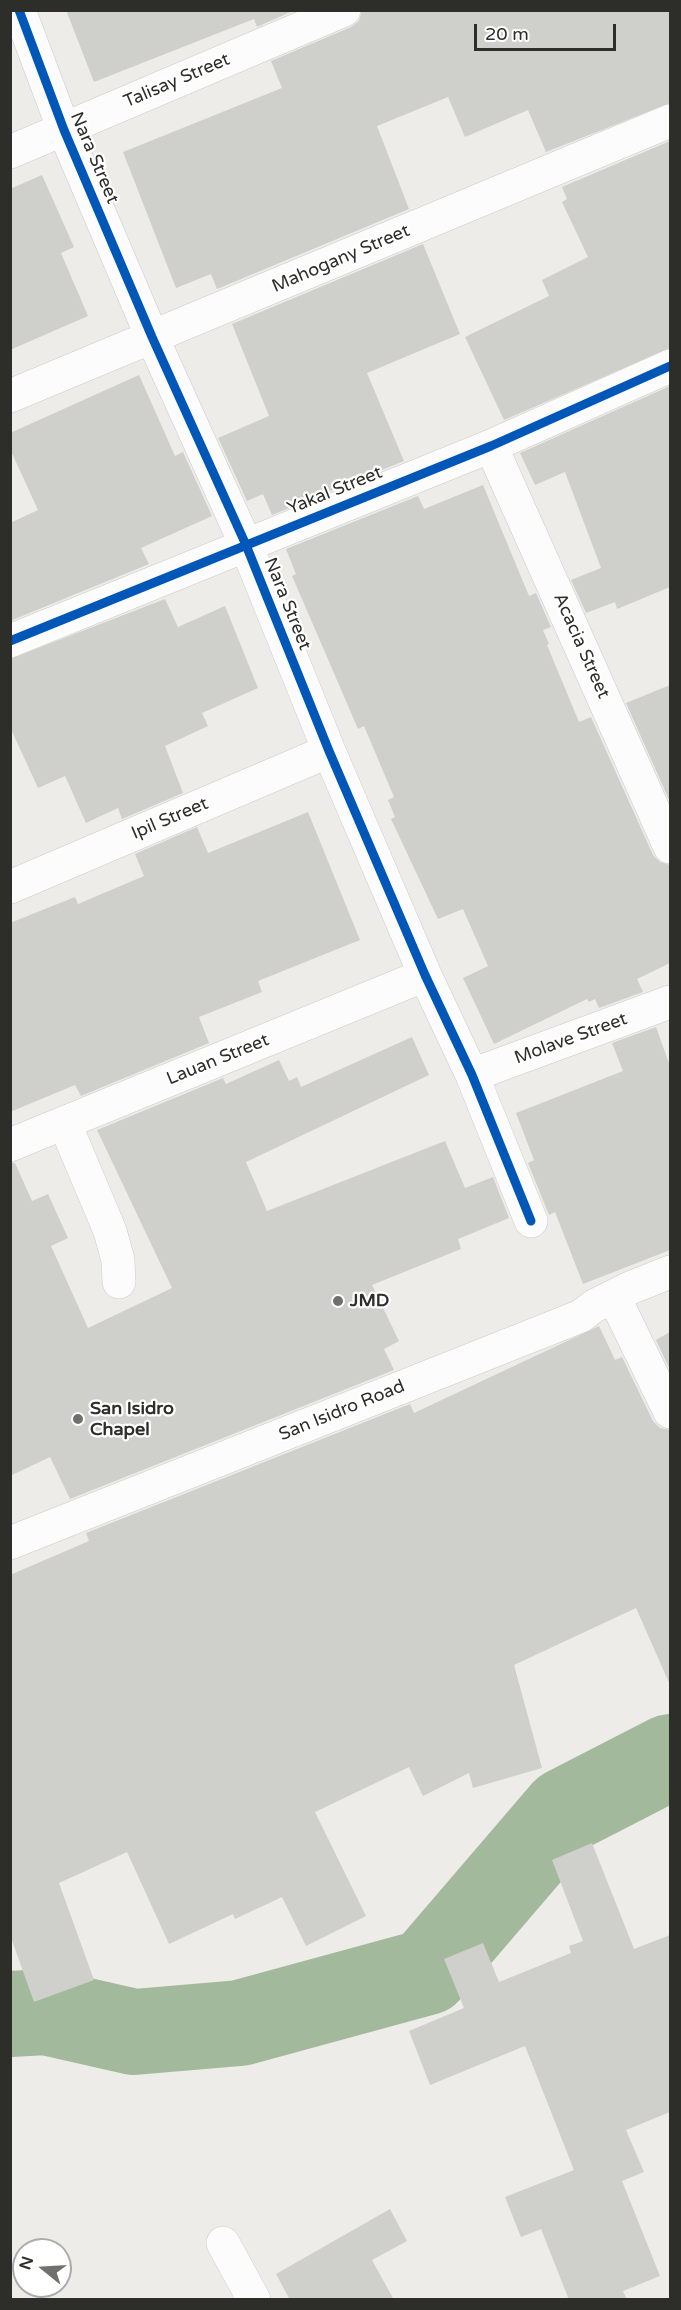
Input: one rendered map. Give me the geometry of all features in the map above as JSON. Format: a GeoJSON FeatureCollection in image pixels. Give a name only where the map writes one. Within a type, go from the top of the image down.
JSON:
{"type":"FeatureCollection","features":[{"type":"Feature","properties":{"kind":"street","name":"Nara Street"},"geometry":{"type":"LineString","coordinates":[[19,10],[64,130],[152,337],[246,545],[329,751],[425,975],[472,1075],[531,1221]]}},
{"type":"Feature","properties":{"kind":"street","name":"Talisay Street"},"geometry":{"type":"LineString","coordinates":[[10,152],[344,10]]}},
{"type":"Feature","properties":{"kind":"street","name":"Mahogany Street"},"geometry":{"type":"LineString","coordinates":[[10,396],[670,121]]}},
{"type":"Feature","properties":{"kind":"street","name":"Yakal Street"},"geometry":{"type":"LineString","coordinates":[[10,641],[491,446],[670,366]]}},
{"type":"Feature","properties":{"kind":"street","name":"Acacia Street"},"geometry":{"type":"LineString","coordinates":[[491,446],[670,847]]}},
{"type":"Feature","properties":{"kind":"street","name":"Ipil Street"},"geometry":{"type":"LineString","coordinates":[[10,887],[329,751]]}},
{"type":"Feature","properties":{"kind":"street","name":"Lauan Street"},"geometry":{"type":"LineString","coordinates":[[10,1145],[425,975]]}},
{"type":"Feature","properties":{"kind":"street","name":"Molave Street"},"geometry":{"type":"LineString","coordinates":[[472,1075],[670,1002]]}},
{"type":"Feature","properties":{"kind":"street"},"geometry":{"type":"LineString","coordinates":[[65,1124],[110,1231],[118,1260],[119,1282]]}},
{"type":"Feature","properties":{"kind":"street","name":"San Isidro Road"},"geometry":{"type":"LineString","coordinates":[[10,1543],[580,1316],[594,1306],[670,1272]]}},
{"type":"Feature","properties":{"kind":"street"},"geometry":{"type":"LineString","coordinates":[[614,1297],[670,1412]]}},
{"type":"Feature","properties":{"kind":"street"},"geometry":{"type":"LineString","coordinates":[[223,2243],[254,2300]]}},
{"type":"Feature","properties":{"kind":"building"},"geometry":{"type":"Polygon","coordinates":[[[66,10],[295,10],[257,27],[254,19],[94,82],[66,10]]]}},
{"type":"Feature","properties":{"kind":"building"},"geometry":{"type":"Polygon","coordinates":[[[362,10],[670,10],[670,103],[546,152],[528,110],[465,137],[448,97],[377,126],[409,209],[217,289],[211,274],[176,288],[123,152],[282,88],[271,61],[351,27],[359,21],[362,10]]]}},
{"type":"Feature","properties":{"kind":"building"},"geometry":{"type":"Polygon","coordinates":[[[670,141],[670,348],[504,420],[465,337],[549,296],[542,280],[588,257],[562,202],[567,199],[562,187],[670,141]]]}},
{"type":"Feature","properties":{"kind":"building"},"geometry":{"type":"Polygon","coordinates":[[[42,175],[74,247],[61,253],[88,316],[10,350],[10,189],[42,175]]]}},
{"type":"Feature","properties":{"kind":"building"},"geometry":{"type":"Polygon","coordinates":[[[423,244],[460,334],[367,373],[404,461],[272,515],[263,494],[247,501],[218,438],[269,416],[232,324],[423,244]]]}},
{"type":"Feature","properties":{"kind":"building"},"geometry":{"type":"Polygon","coordinates":[[[139,375],[175,456],[183,452],[212,516],[141,548],[149,564],[10,621],[10,523],[38,510],[10,449],[10,433],[139,375]]]}},
{"type":"Feature","properties":{"kind":"building"},"geometry":{"type":"Polygon","coordinates":[[[670,386],[670,587],[617,609],[615,602],[586,613],[571,580],[601,568],[565,472],[535,485],[520,453],[670,386]]]}},
{"type":"Feature","properties":{"kind":"building"},"geometry":{"type":"Polygon","coordinates":[[[483,485],[529,596],[536,593],[551,627],[543,630],[549,644],[547,645],[579,722],[591,717],[653,855],[660,862],[670,865],[670,963],[637,979],[643,992],[599,1008],[595,999],[589,1002],[587,999],[494,1044],[463,978],[488,966],[463,909],[438,919],[391,819],[395,817],[388,800],[394,797],[364,726],[358,729],[292,576],[296,574],[286,549],[418,496],[424,509],[483,485]]]}},
{"type":"Feature","properties":{"kind":"building"},"geometry":{"type":"Polygon","coordinates":[[[165,599],[178,627],[225,606],[258,688],[202,713],[208,726],[165,746],[183,793],[122,819],[118,808],[86,823],[65,776],[38,788],[10,727],[10,659],[165,599]]]}},
{"type":"Feature","properties":{"kind":"building"},"geometry":{"type":"Polygon","coordinates":[[[670,685],[670,802],[626,703],[670,685]]]}},
{"type":"Feature","properties":{"kind":"building"},"geometry":{"type":"Polygon","coordinates":[[[308,812],[360,940],[258,981],[262,992],[199,1017],[209,1043],[81,1096],[75,1085],[10,1112],[10,923],[75,897],[78,904],[144,876],[135,854],[197,827],[208,853],[308,812]]]}},
{"type":"Feature","properties":{"kind":"building"},"geometry":{"type":"Polygon","coordinates":[[[656,1027],[670,1066],[670,1250],[583,1284],[555,1212],[549,1215],[528,1163],[534,1160],[516,1113],[623,1071],[612,1043],[656,1027]]]}},
{"type":"Feature","properties":{"kind":"building"},"geometry":{"type":"Polygon","coordinates":[[[412,1037],[429,1075],[246,1162],[267,1211],[445,1141],[465,1188],[493,1177],[509,1218],[458,1239],[461,1249],[372,1285],[399,1341],[384,1349],[394,1370],[70,1499],[50,1457],[10,1476],[10,1163],[15,1163],[32,1201],[48,1194],[68,1238],[51,1246],[88,1328],[172,1288],[97,1130],[223,1078],[226,1084],[279,1060],[289,1081],[297,1077],[301,1087],[412,1037]]]}},
{"type":"Feature","properties":{"kind":"building"},"geometry":{"type":"Polygon","coordinates":[[[599,1326],[615,1360],[622,1357],[653,1421],[660,1428],[670,1430],[670,1685],[636,1608],[514,1665],[542,1768],[473,1788],[469,1773],[423,1796],[409,1767],[315,1812],[366,1916],[306,1946],[282,1897],[235,1919],[233,1914],[169,1944],[127,1852],[59,1883],[94,1980],[34,2002],[10,1935],[10,1575],[89,1541],[86,1533],[410,1404],[414,1413],[599,1326]]]}},
{"type":"Feature","properties":{"kind":"building"},"geometry":{"type":"Polygon","coordinates":[[[670,1332],[670,1370],[656,1340],[670,1332]]]}},
{"type":"Feature","properties":{"kind":"building"},"geometry":{"type":"Polygon","coordinates":[[[592,1843],[634,1949],[670,1935],[670,2112],[626,2130],[644,2172],[622,2181],[660,2276],[623,2291],[627,2300],[569,2300],[541,2229],[521,2237],[505,2197],[574,2170],[525,2046],[430,2085],[409,2031],[464,2008],[444,1959],[483,1943],[499,1982],[571,1953],[569,1946],[583,1941],[552,1860],[592,1843]]]}},
{"type":"Feature","properties":{"kind":"building"},"geometry":{"type":"Polygon","coordinates":[[[390,2209],[407,2241],[372,2260],[394,2300],[290,2300],[276,2274],[390,2209]]]}},
{"type":"Feature","properties":{"kind":"waterway"},"geometry":{"type":"LineString","coordinates":[[10,2014],[46,2012],[134,2032],[240,2023],[427,1972],[565,1811],[670,1757]]}},
{"type":"Feature","properties":{"kind":"cycle path"},"geometry":{"type":"LineString","coordinates":[[19,10],[64,130],[152,337],[246,545],[329,751],[425,975],[472,1075],[531,1221]]}},
{"type":"Feature","properties":{"kind":"cycle path"},"geometry":{"type":"LineString","coordinates":[[10,641],[491,446],[670,366]]}},
{"type":"Feature","properties":{"kind":"place","name":"JMD"},"geometry":{"type":"Point","coordinates":[338,1301]}},
{"type":"Feature","properties":{"kind":"place","name":"San Isidro Chapel"},"geometry":{"type":"Point","coordinates":[78,1419]}}]}
